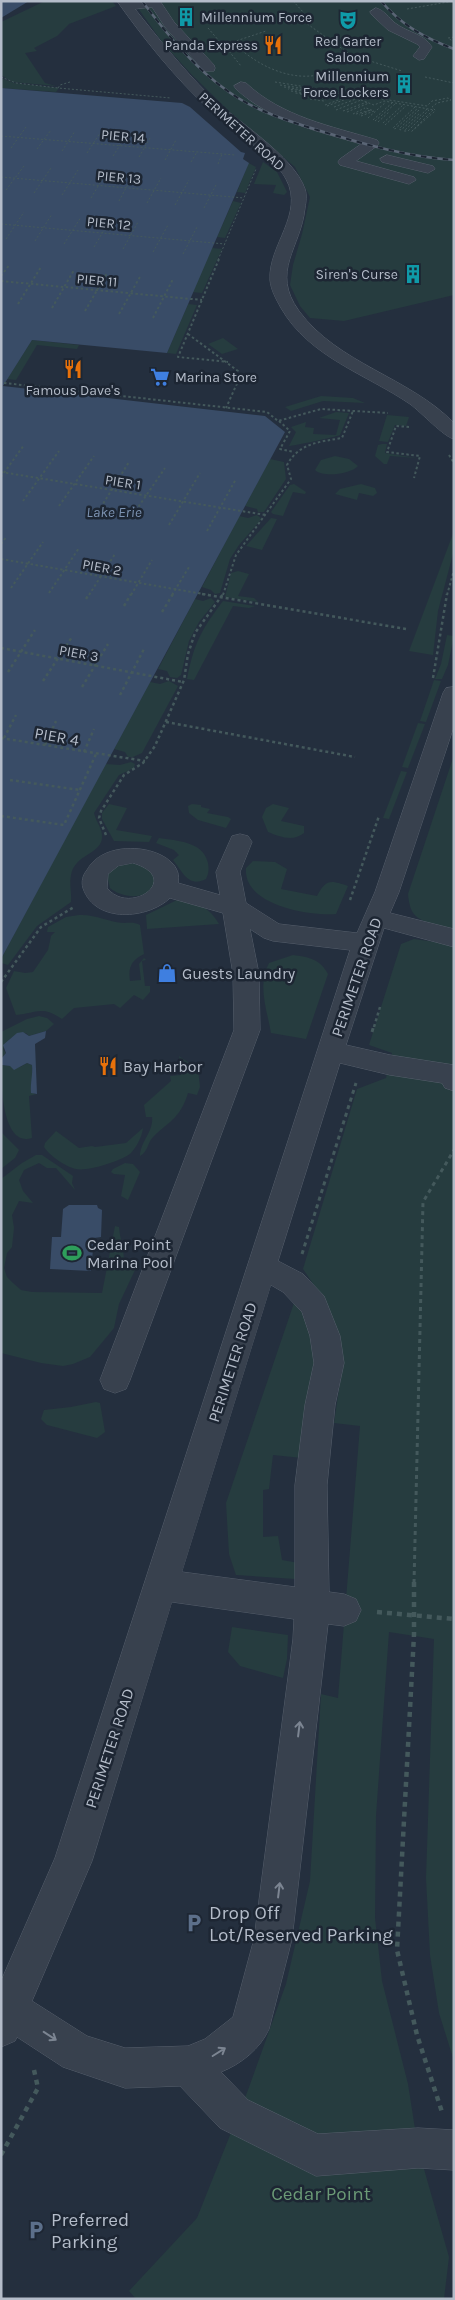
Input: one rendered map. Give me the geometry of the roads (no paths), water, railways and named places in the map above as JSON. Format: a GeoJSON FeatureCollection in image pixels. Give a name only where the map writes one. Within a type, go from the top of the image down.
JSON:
{"type":"FeatureCollection","features":[{"type":"Feature","properties":{"kind":"street"},"geometry":{"type":"LineString","coordinates":[[124,4],[155,3],[169,24],[209,68]]}},
{"type":"Feature","properties":{"kind":"street","name":"PERIMETER ROAD"},"geometry":{"type":"LineString","coordinates":[[124,4],[196,89],[271,154],[285,169],[298,188],[298,212],[278,267],[277,278],[291,312],[309,334],[338,356],[417,401],[436,415],[454,434]]}},
{"type":"Feature","properties":{"kind":"street"},"geometry":{"type":"LineString","coordinates":[[396,10],[416,28],[417,32],[410,35]]}},
{"type":"Feature","properties":{"kind":"street"},"geometry":{"type":"LineString","coordinates":[[376,12],[392,27],[422,41],[426,47],[418,56]]}},
{"type":"Feature","properties":{"kind":"street"},"geometry":{"type":"LineString","coordinates":[[241,86],[252,99],[271,109],[372,143],[345,162],[409,180]]}},
{"type":"Feature","properties":{"kind":"street"},"geometry":{"type":"LineString","coordinates":[[362,151],[428,169]]}},
{"type":"Feature","properties":{"kind":"street","name":"PERIMETER ROAD"},"geometry":{"type":"LineString","coordinates":[[5,2018],[73,1861],[331,1051],[371,930],[390,883],[454,694]]}},
{"type":"Feature","properties":{"kind":"street"},"geometry":{"type":"LineString","coordinates":[[116,1380],[248,1030],[246,974],[228,872],[240,842]]}},
{"type":"Feature","properties":{"kind":"street"},"geometry":{"type":"LineString","coordinates":[[166,888],[234,908],[273,932],[371,930],[454,938]]}},
{"type":"Feature","properties":{"kind":"street"},"geometry":{"type":"LineString","coordinates":[[331,1051],[390,1065],[452,1075],[454,1081]]}},
{"type":"Feature","properties":{"kind":"street"},"geometry":{"type":"LineString","coordinates":[[5,2018],[76,2053],[125,2068],[188,2066],[219,2053],[249,2029],[273,1938],[310,1639],[328,1608],[311,1485],[320,1405],[329,1363],[325,1336],[314,1305],[293,1282],[262,1266]]}},
{"type":"Feature","properties":{"kind":"street"},"geometry":{"type":"LineString","coordinates":[[161,1586],[328,1608]]}},
{"type":"Feature","properties":{"kind":"street"},"geometry":{"type":"LineString","coordinates":[[188,2066],[234,2114],[316,2155],[418,2148],[448,2132]]}},
{"type":"Feature","properties":{"kind":"water"},"geometry":{"type":"Polygon","coordinates":[[[1,1],[29,1],[1,18],[1,1]]]}},
{"type":"Feature","properties":{"kind":"water","name":"Lake Erie"},"geometry":{"type":"Polygon","coordinates":[[[1,88],[182,103],[190,107],[241,152],[245,153],[243,159],[249,163],[167,353],[32,340],[3,386],[265,416],[285,432],[1,959],[1,88]]]}},
{"type":"Feature","properties":{"kind":"water"},"geometry":{"type":"Polygon","coordinates":[[[46,1031],[45,1038],[35,1044],[37,1094],[31,1093],[32,1065],[27,1063],[14,1070],[10,1066],[2,1065],[1,1059],[6,1053],[3,1045],[17,1033],[23,1032],[29,1036],[46,1031]]]}},
{"type":"Feature","properties":{"kind":"water","name":"Cedar Point Marina Pool"},"geometry":{"type":"Polygon","coordinates":[[[69,1205],[97,1205],[102,1210],[101,1237],[94,1238],[91,1271],[50,1269],[52,1237],[61,1237],[63,1209],[69,1205]]]}},
{"type":"Feature","properties":{"kind":"railway"},"geometry":{"type":"LineString","coordinates":[[142,1],[171,38],[204,72],[216,83],[251,105],[287,120],[372,146],[421,156],[454,160]]}},
{"type":"Feature","properties":{"kind":"railway"},"geometry":{"type":"LineString","coordinates":[[381,1],[414,30],[454,49]]}},
{"type":"Feature","properties":{"kind":"place","name":"Millennium Force"},"geometry":{"type":"Point","coordinates":[186,17]}},
{"type":"Feature","properties":{"kind":"place","name":"Red Garter Saloon"},"geometry":{"type":"Point","coordinates":[348,20]}},
{"type":"Feature","properties":{"kind":"place","name":"Panda Express"},"geometry":{"type":"Point","coordinates":[273,45]}},
{"type":"Feature","properties":{"kind":"place","name":"Millennium Force Lockers"},"geometry":{"type":"Point","coordinates":[404,84]}},
{"type":"Feature","properties":{"kind":"place","name":"Siren's Curse"},"geometry":{"type":"Point","coordinates":[413,274]}},
{"type":"Feature","properties":{"kind":"place","name":"Famous Dave's"},"geometry":{"type":"Point","coordinates":[73,369]}},
{"type":"Feature","properties":{"kind":"place","name":"Marina Store"},"geometry":{"type":"Point","coordinates":[160,377]}},
{"type":"Feature","properties":{"kind":"place","name":"Guests Laundry"},"geometry":{"type":"Point","coordinates":[167,973]}},
{"type":"Feature","properties":{"kind":"place","name":"Bay Harbor"},"geometry":{"type":"Point","coordinates":[108,1066]}},
{"type":"Feature","properties":{"kind":"place","name":"Cedar Point Marina Pool"},"geometry":{"type":"Point","coordinates":[72,1253]}},
{"type":"Feature","properties":{"kind":"place","name":"Drop Off Lot/Reserved Parking"},"geometry":{"type":"Point","coordinates":[194,1923]}},
{"type":"Feature","properties":{"kind":"place","name":"Preferred Parking"},"geometry":{"type":"Point","coordinates":[36,2230]}},
{"type":"Feature","properties":{"kind":"park label","name":"Cedar Point"},"geometry":{"type":"Point","coordinates":[321,2193]}}]}
